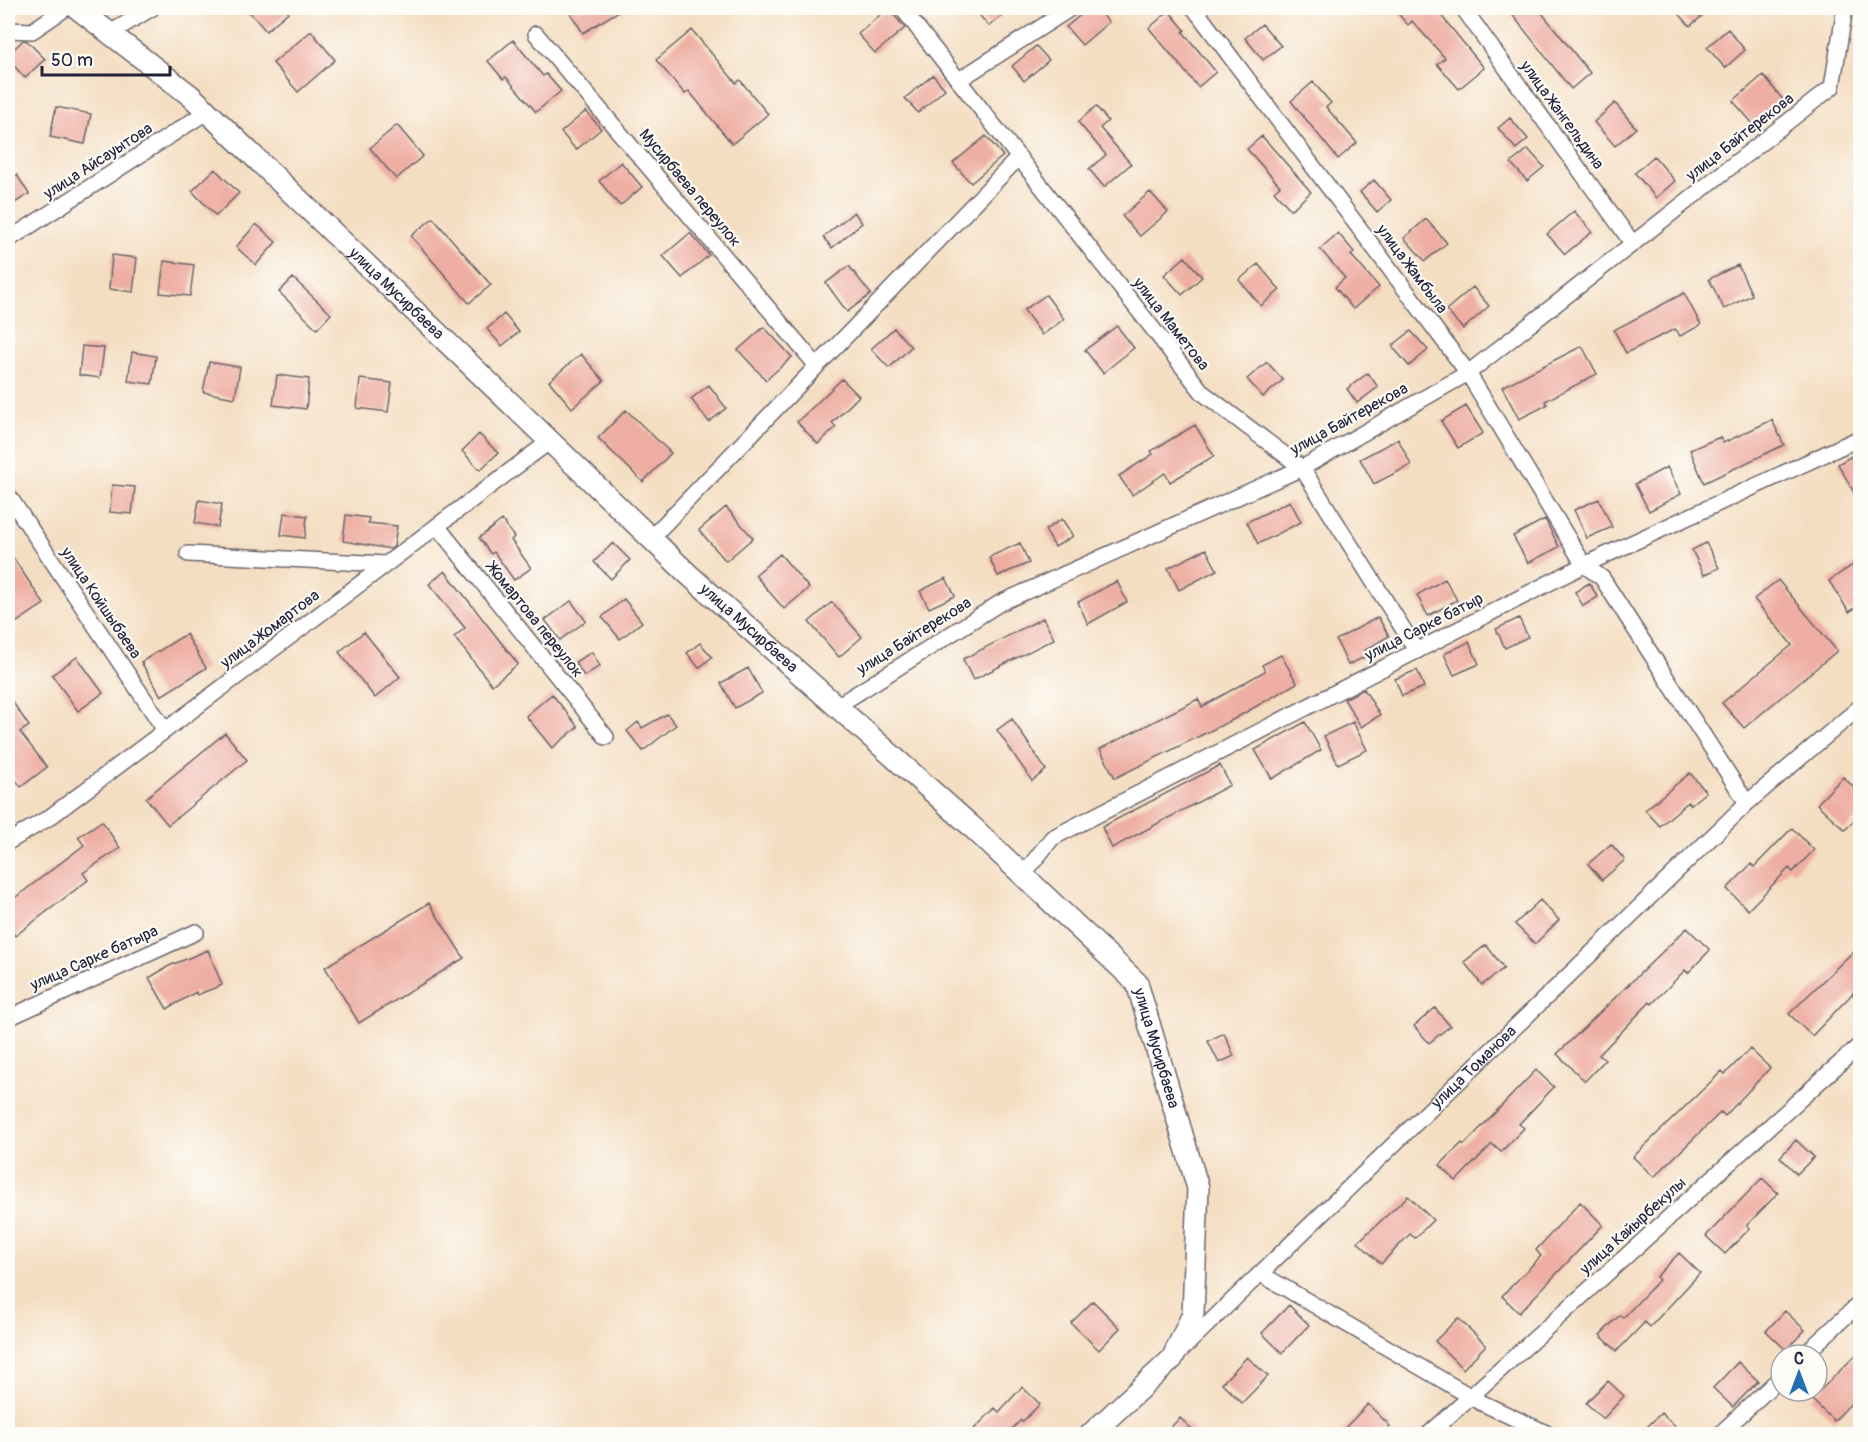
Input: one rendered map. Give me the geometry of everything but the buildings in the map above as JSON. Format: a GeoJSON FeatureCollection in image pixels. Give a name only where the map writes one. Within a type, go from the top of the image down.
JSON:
{"type":"FeatureCollection","features":[{"type":"Feature","properties":{"kind":"street"},"geometry":{"type":"LineString","coordinates":[[8,30],[32,31],[66,8]]}},
{"type":"Feature","properties":{"kind":"street","name":"улица Мусирбаева"},"geometry":{"type":"LineString","coordinates":[[77,8],[208,111],[651,538],[1023,875],[1137,983],[1198,1188],[1192,1314],[1172,1359]]}},
{"type":"Feature","properties":{"kind":"street"},"geometry":{"type":"LineString","coordinates":[[107,31],[130,8]]}},
{"type":"Feature","properties":{"kind":"street"},"geometry":{"type":"LineString","coordinates":[[107,31],[152,8]]}},
{"type":"Feature","properties":{"kind":"street","name":"улица Маметова"},"geometry":{"type":"LineString","coordinates":[[902,8],[1203,393],[1302,468],[1417,651]]}},
{"type":"Feature","properties":{"kind":"street"},"geometry":{"type":"LineString","coordinates":[[958,80],[1071,8]]}},
{"type":"Feature","properties":{"kind":"street","name":"улица Жамбыла"},"geometry":{"type":"LineString","coordinates":[[1194,8],[1468,373],[1584,565],[1602,578],[1747,803]]}},
{"type":"Feature","properties":{"kind":"street","name":"улица Жангельдина"},"geometry":{"type":"LineString","coordinates":[[1463,8],[1633,244]]}},
{"type":"Feature","properties":{"kind":"street","name":"улица Байтерекова"},"geometry":{"type":"LineString","coordinates":[[837,706],[1000,603],[1302,468],[1468,373],[1832,87],[1845,8]]}},
{"type":"Feature","properties":{"kind":"street","name":"Мусирбаева переулок"},"geometry":{"type":"LineString","coordinates":[[536,34],[817,366]]}},
{"type":"Feature","properties":{"kind":"street","name":"улица Айсауытова"},"geometry":{"type":"LineString","coordinates":[[8,240],[208,111]]}},
{"type":"Feature","properties":{"kind":"street"},"geometry":{"type":"LineString","coordinates":[[651,538],[1019,157]]}},
{"type":"Feature","properties":{"kind":"street","name":"улица Сарке батыр"},"geometry":{"type":"LineString","coordinates":[[1023,875],[1052,838],[1584,565],[1860,438]]}},
{"type":"Feature","properties":{"kind":"street","name":"улица Жомартова"},"geometry":{"type":"LineString","coordinates":[[8,842],[50,817],[550,441]]}},
{"type":"Feature","properties":{"kind":"street","name":"улица Койшыбаева"},"geometry":{"type":"LineString","coordinates":[[8,495],[165,730]]}},
{"type":"Feature","properties":{"kind":"street","name":"Жомартова переулок"},"geometry":{"type":"LineString","coordinates":[[437,526],[606,737]]}},
{"type":"Feature","properties":{"kind":"street"},"geometry":{"type":"LineString","coordinates":[[188,554],[386,564]]}},
{"type":"Feature","properties":{"kind":"street","name":"улица Томанова"},"geometry":{"type":"LineString","coordinates":[[1091,1434],[1261,1274],[1747,803],[1860,707]]}},
{"type":"Feature","properties":{"kind":"street","name":"улица Сарке батыра"},"geometry":{"type":"LineString","coordinates":[[8,1018],[196,932]]}},
{"type":"Feature","properties":{"kind":"street","name":"улица Кайырбекулы"},"geometry":{"type":"LineString","coordinates":[[1429,1434],[1860,1045]]}},
{"type":"Feature","properties":{"kind":"street"},"geometry":{"type":"LineString","coordinates":[[1261,1274],[1471,1396],[1548,1434]]}},
{"type":"Feature","properties":{"kind":"street"},"geometry":{"type":"LineString","coordinates":[[1817,1343],[1860,1303]]}},
{"type":"Feature","properties":{"kind":"street"},"geometry":{"type":"LineString","coordinates":[[1720,1434],[1769,1388]]}}]}
